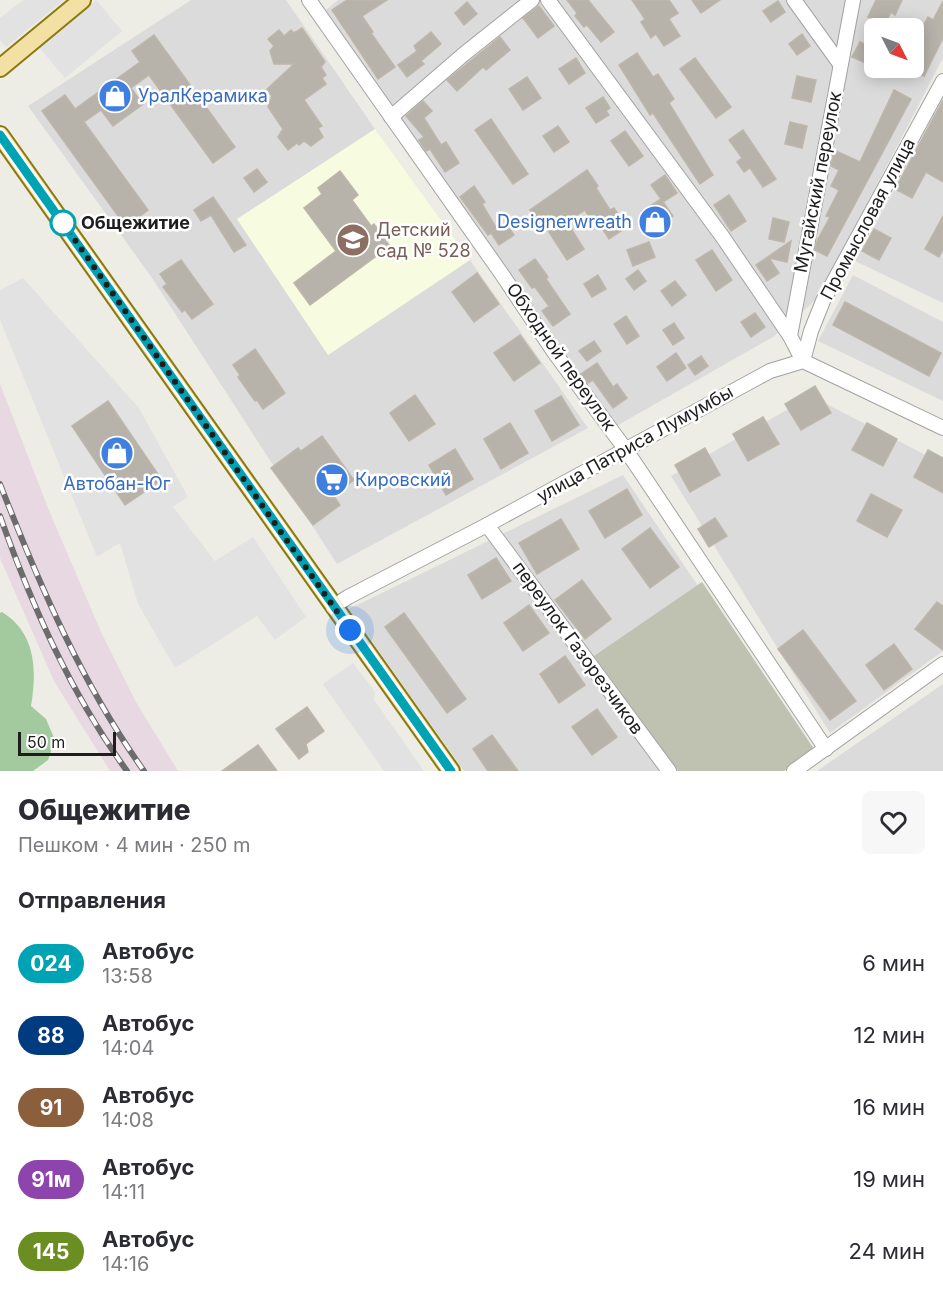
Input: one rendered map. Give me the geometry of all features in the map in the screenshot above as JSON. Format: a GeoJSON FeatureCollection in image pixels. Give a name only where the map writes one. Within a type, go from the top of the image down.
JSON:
{"type":"FeatureCollection","features":[{"type":"Feature","properties":{"kind":"main road"},"geometry":{"type":"LineString","coordinates":[[0,68],[82,0]]}},
{"type":"Feature","properties":{"kind":"main road"},"geometry":{"type":"LineString","coordinates":[[0,135],[451,771]]}},
{"type":"Feature","properties":{"kind":"street","name":"Обходной переулок"},"geometry":{"type":"LineString","coordinates":[[309,0],[554,352],[626,450],[826,748]]}},
{"type":"Feature","properties":{"kind":"street"},"geometry":{"type":"LineString","coordinates":[[391,117],[464,54],[532,0]]}},
{"type":"Feature","properties":{"kind":"street"},"geometry":{"type":"LineString","coordinates":[[548,0],[722,236],[790,336],[803,361],[943,428]]}},
{"type":"Feature","properties":{"kind":"street"},"geometry":{"type":"LineString","coordinates":[[794,0],[840,64]]}},
{"type":"Feature","properties":{"kind":"street","name":"Мугайский переулок"},"geometry":{"type":"LineString","coordinates":[[790,336],[853,0]]}},
{"type":"Feature","properties":{"kind":"street","name":"Промысловая улица"},"geometry":{"type":"LineString","coordinates":[[803,361],[811,331],[823,301],[943,81]]}},
{"type":"Feature","properties":{"kind":"street","name":"улица Патриса Лумумбы"},"geometry":{"type":"LineString","coordinates":[[333,607],[770,371],[803,361]]}},
{"type":"Feature","properties":{"kind":"street","name":"переулок Газорезчиков"},"geometry":{"type":"LineString","coordinates":[[487,525],[669,771]]}},
{"type":"Feature","properties":{"kind":"street"},"geometry":{"type":"LineString","coordinates":[[794,771],[943,664]]}},
{"type":"Feature","properties":{"kind":"shaded area"},"geometry":{"type":"Polygon","coordinates":[[[23,0],[64,0],[6,47],[0,40],[0,18],[23,0]]]}},
{"type":"Feature","properties":{"kind":"shaded area"},"geometry":{"type":"Polygon","coordinates":[[[96,0],[122,31],[65,78],[39,47],[96,0]]]}},
{"type":"Feature","properties":{"kind":"shaded area"},"geometry":{"type":"Polygon","coordinates":[[[191,0],[286,0],[588,428],[337,564],[150,275],[28,106],[191,0]]]}},
{"type":"Feature","properties":{"kind":"shaded area"},"geometry":{"type":"Polygon","coordinates":[[[338,0],[943,0],[943,58],[818,298],[773,337],[613,428],[326,10],[338,0]]]}},
{"type":"Feature","properties":{"kind":"shaded area"},"geometry":{"type":"Polygon","coordinates":[[[943,102],[943,303],[855,261],[943,102]]]}},
{"type":"Feature","properties":{"kind":"shaded area","name":"Детский сад № 528"},"geometry":{"type":"Polygon","coordinates":[[[375,129],[470,260],[328,355],[237,219],[375,129]]]}},
{"type":"Feature","properties":{"kind":"shaded area"},"geometry":{"type":"Polygon","coordinates":[[[853,275],[943,322],[943,401],[818,341],[853,275]]]}},
{"type":"Feature","properties":{"kind":"shaded area"},"geometry":{"type":"Polygon","coordinates":[[[23,278],[139,408],[188,497],[173,507],[215,561],[253,537],[306,617],[275,640],[257,616],[175,668],[138,604],[120,543],[97,557],[0,320],[0,290],[23,278]]]}},
{"type":"Feature","properties":{"kind":"shaded area"},"geometry":{"type":"Polygon","coordinates":[[[0,384],[50,513],[101,632],[136,702],[178,771],[110,771],[54,681],[0,558],[0,384]]]}},
{"type":"Feature","properties":{"kind":"shaded area"},"geometry":{"type":"Polygon","coordinates":[[[811,396],[943,464],[943,651],[830,733],[671,476],[811,396]]]}},
{"type":"Feature","properties":{"kind":"shaded area"},"geometry":{"type":"Polygon","coordinates":[[[623,475],[809,750],[780,771],[464,771],[349,609],[623,475]]]}},
{"type":"Feature","properties":{"kind":"shaded area"},"geometry":{"type":"Polygon","coordinates":[[[702,582],[814,749],[784,771],[678,771],[594,656],[702,582]]]}},
{"type":"Feature","properties":{"kind":"shaded area"},"geometry":{"type":"Polygon","coordinates":[[[353,663],[375,692],[374,700],[424,771],[384,771],[323,684],[353,663]]]}},
{"type":"Feature","properties":{"kind":"shaded area"},"geometry":{"type":"Polygon","coordinates":[[[943,684],[943,771],[817,771],[943,684]]]}},
{"type":"Feature","properties":{"kind":"green space"},"geometry":{"type":"Polygon","coordinates":[[[2,612],[22,630],[28,641],[34,679],[31,706],[46,719],[55,740],[48,760],[33,771],[0,771],[0,613],[2,612]]]}},
{"type":"Feature","properties":{"kind":"building"},"geometry":{"type":"Polygon","coordinates":[[[347,0],[387,0],[362,16],[395,67],[378,79],[332,10],[347,0]]]}},
{"type":"Feature","properties":{"kind":"building"},"geometry":{"type":"Polygon","coordinates":[[[567,0],[588,0],[614,32],[601,42],[587,25],[584,27],[575,16],[577,13],[567,0]]]}},
{"type":"Feature","properties":{"kind":"building"},"geometry":{"type":"Polygon","coordinates":[[[632,0],[669,0],[678,13],[669,19],[680,36],[664,46],[656,34],[651,38],[641,22],[645,19],[632,0]]]}},
{"type":"Feature","properties":{"kind":"building"},"geometry":{"type":"Polygon","coordinates":[[[692,0],[720,0],[701,13],[692,0]]]}},
{"type":"Feature","properties":{"kind":"building"},"geometry":{"type":"Polygon","coordinates":[[[876,0],[902,0],[895,15],[891,12],[888,18],[868,17],[876,0]]]}},
{"type":"Feature","properties":{"kind":"building"},"geometry":{"type":"Polygon","coordinates":[[[778,1],[785,12],[771,22],[763,11],[778,1]]]}},
{"type":"Feature","properties":{"kind":"building"},"geometry":{"type":"Polygon","coordinates":[[[943,1],[943,38],[924,76],[924,24],[928,17],[933,20],[943,1]]]}},
{"type":"Feature","properties":{"kind":"building"},"geometry":{"type":"Polygon","coordinates":[[[467,2],[477,14],[464,25],[455,13],[467,2]]]}},
{"type":"Feature","properties":{"kind":"building"},"geometry":{"type":"Polygon","coordinates":[[[539,6],[554,26],[538,38],[523,18],[539,6]]]}},
{"type":"Feature","properties":{"kind":"building"},"geometry":{"type":"Polygon","coordinates":[[[302,28],[325,62],[321,67],[326,75],[322,78],[326,84],[304,100],[322,126],[318,128],[323,137],[311,146],[304,141],[288,150],[278,137],[283,129],[268,107],[272,96],[267,89],[294,64],[274,64],[270,51],[274,46],[268,39],[279,30],[284,36],[291,30],[294,33],[302,28]]]}},
{"type":"Feature","properties":{"kind":"building"},"geometry":{"type":"Polygon","coordinates":[[[431,32],[441,44],[421,61],[424,64],[407,77],[398,65],[417,51],[414,46],[431,32]]]}},
{"type":"Feature","properties":{"kind":"building"},"geometry":{"type":"Polygon","coordinates":[[[802,34],[810,46],[797,55],[789,44],[802,34]]]}},
{"type":"Feature","properties":{"kind":"building"},"geometry":{"type":"Polygon","coordinates":[[[154,35],[235,147],[213,163],[149,75],[131,88],[143,104],[113,126],[101,110],[84,122],[148,210],[126,227],[42,111],[65,95],[75,109],[140,62],[132,51],[154,35]]]}},
{"type":"Feature","properties":{"kind":"building"},"geometry":{"type":"Polygon","coordinates":[[[500,37],[510,50],[486,70],[483,67],[457,91],[447,80],[500,37]]]}},
{"type":"Feature","properties":{"kind":"building"},"geometry":{"type":"Polygon","coordinates":[[[860,42],[864,44],[864,62],[852,57],[860,42]]]}},
{"type":"Feature","properties":{"kind":"building"},"geometry":{"type":"Polygon","coordinates":[[[637,53],[653,77],[658,74],[674,99],[669,103],[713,175],[700,184],[653,113],[650,115],[619,65],[637,53]]]}},
{"type":"Feature","properties":{"kind":"building"},"geometry":{"type":"Polygon","coordinates":[[[576,58],[585,73],[569,84],[559,69],[576,58]]]}},
{"type":"Feature","properties":{"kind":"building"},"geometry":{"type":"Polygon","coordinates":[[[695,58],[731,107],[716,118],[680,69],[695,58]]]}},
{"type":"Feature","properties":{"kind":"building"},"geometry":{"type":"Polygon","coordinates":[[[797,76],[816,80],[811,102],[792,98],[797,76]]]}},
{"type":"Feature","properties":{"kind":"building"},"geometry":{"type":"Polygon","coordinates":[[[527,77],[541,98],[523,110],[509,89],[527,77]]]}},
{"type":"Feature","properties":{"kind":"building"},"geometry":{"type":"Polygon","coordinates":[[[894,90],[911,99],[827,256],[815,250],[817,241],[830,217],[826,216],[839,190],[831,186],[839,170],[831,166],[834,150],[860,162],[894,90]]]}},
{"type":"Feature","properties":{"kind":"building"},"geometry":{"type":"Polygon","coordinates":[[[603,97],[610,108],[606,111],[609,115],[596,123],[586,108],[603,97]]]}},
{"type":"Feature","properties":{"kind":"building"},"geometry":{"type":"Polygon","coordinates":[[[943,100],[943,182],[926,172],[912,198],[895,189],[943,100]]]}},
{"type":"Feature","properties":{"kind":"building"},"geometry":{"type":"Polygon","coordinates":[[[423,101],[432,111],[424,118],[441,145],[446,142],[459,163],[445,172],[430,149],[426,151],[419,140],[424,137],[406,116],[423,101]]]}},
{"type":"Feature","properties":{"kind":"building"},"geometry":{"type":"Polygon","coordinates":[[[491,119],[528,174],[513,184],[475,130],[491,119]]]}},
{"type":"Feature","properties":{"kind":"building"},"geometry":{"type":"Polygon","coordinates":[[[790,122],[807,126],[802,148],[785,144],[790,122]]]}},
{"type":"Feature","properties":{"kind":"building"},"geometry":{"type":"Polygon","coordinates":[[[558,126],[569,142],[554,152],[543,136],[558,126]]]}},
{"type":"Feature","properties":{"kind":"building"},"geometry":{"type":"Polygon","coordinates":[[[743,130],[776,179],[763,187],[750,168],[744,172],[737,162],[742,158],[729,140],[743,130]]]}},
{"type":"Feature","properties":{"kind":"building"},"geometry":{"type":"Polygon","coordinates":[[[625,131],[643,156],[629,166],[611,141],[625,131]]]}},
{"type":"Feature","properties":{"kind":"building"},"geometry":{"type":"Polygon","coordinates":[[[257,169],[267,182],[254,192],[244,178],[257,169]]]}},
{"type":"Feature","properties":{"kind":"building"},"geometry":{"type":"Polygon","coordinates":[[[587,170],[610,210],[614,208],[627,227],[609,239],[593,214],[589,217],[585,210],[567,222],[584,249],[567,260],[547,229],[544,231],[530,210],[587,170]]]}},
{"type":"Feature","properties":{"kind":"building"},"geometry":{"type":"Polygon","coordinates":[[[340,171],[358,195],[352,200],[371,226],[374,224],[390,246],[310,305],[294,283],[336,251],[304,208],[322,194],[318,188],[340,171]]]}},
{"type":"Feature","properties":{"kind":"building"},"geometry":{"type":"Polygon","coordinates":[[[665,175],[677,193],[663,202],[673,216],[654,228],[642,211],[661,199],[651,185],[665,175]]]}},
{"type":"Feature","properties":{"kind":"building"},"geometry":{"type":"Polygon","coordinates":[[[474,186],[485,202],[482,204],[497,229],[488,235],[460,197],[474,186]]]}},
{"type":"Feature","properties":{"kind":"building"},"geometry":{"type":"Polygon","coordinates":[[[729,195],[746,221],[731,231],[714,205],[729,195]]]}},
{"type":"Feature","properties":{"kind":"building"},"geometry":{"type":"Polygon","coordinates":[[[213,197],[246,245],[234,252],[211,215],[201,221],[194,210],[213,197]]]}},
{"type":"Feature","properties":{"kind":"building"},"geometry":{"type":"Polygon","coordinates":[[[943,216],[943,249],[939,257],[925,249],[943,216]]]}},
{"type":"Feature","properties":{"kind":"building"},"geometry":{"type":"Polygon","coordinates":[[[773,218],[789,222],[784,242],[769,239],[773,218]]]}},
{"type":"Feature","properties":{"kind":"building"},"geometry":{"type":"Polygon","coordinates":[[[506,223],[514,235],[499,245],[491,233],[506,223]]]}},
{"type":"Feature","properties":{"kind":"building"},"geometry":{"type":"Polygon","coordinates":[[[874,229],[891,238],[879,260],[862,251],[874,229]]]}},
{"type":"Feature","properties":{"kind":"building"},"geometry":{"type":"Polygon","coordinates":[[[791,241],[787,262],[769,258],[779,273],[767,281],[756,265],[791,241]]]}},
{"type":"Feature","properties":{"kind":"building"},"geometry":{"type":"Polygon","coordinates":[[[649,242],[655,257],[633,266],[627,250],[649,242]]]}},
{"type":"Feature","properties":{"kind":"building"},"geometry":{"type":"Polygon","coordinates":[[[712,250],[732,280],[716,291],[696,260],[712,250]]]}},
{"type":"Feature","properties":{"kind":"building"},"geometry":{"type":"Polygon","coordinates":[[[535,259],[570,314],[553,326],[542,311],[549,306],[519,270],[535,259]]]}},
{"type":"Feature","properties":{"kind":"building"},"geometry":{"type":"Polygon","coordinates":[[[181,260],[213,304],[192,319],[185,310],[182,312],[163,287],[167,284],[160,274],[181,260]]]}},
{"type":"Feature","properties":{"kind":"building"},"geometry":{"type":"Polygon","coordinates":[[[638,270],[646,281],[634,290],[626,279],[638,270]]]}},
{"type":"Feature","properties":{"kind":"building"},"geometry":{"type":"Polygon","coordinates":[[[477,273],[499,304],[474,322],[452,292],[477,273]]]}},
{"type":"Feature","properties":{"kind":"building"},"geometry":{"type":"Polygon","coordinates":[[[598,275],[606,289],[592,297],[584,284],[598,275]]]}},
{"type":"Feature","properties":{"kind":"building"},"geometry":{"type":"Polygon","coordinates":[[[675,281],[686,295],[672,306],[661,291],[675,281]]]}},
{"type":"Feature","properties":{"kind":"building"},"geometry":{"type":"Polygon","coordinates":[[[845,302],[941,353],[929,376],[833,325],[845,302]]]}},
{"type":"Feature","properties":{"kind":"building"},"geometry":{"type":"Polygon","coordinates":[[[755,313],[765,327],[751,337],[741,322],[755,313]]]}},
{"type":"Feature","properties":{"kind":"building"},"geometry":{"type":"Polygon","coordinates":[[[626,316],[639,336],[627,344],[614,324],[626,316]]]}},
{"type":"Feature","properties":{"kind":"building"},"geometry":{"type":"Polygon","coordinates":[[[674,323],[684,338],[673,345],[663,330],[674,323]]]}},
{"type":"Feature","properties":{"kind":"building"},"geometry":{"type":"Polygon","coordinates":[[[520,335],[540,363],[514,381],[494,353],[520,335]]]}},
{"type":"Feature","properties":{"kind":"building"},"geometry":{"type":"Polygon","coordinates":[[[594,341],[601,351],[587,361],[579,351],[594,341]]]}},
{"type":"Feature","properties":{"kind":"building"},"geometry":{"type":"Polygon","coordinates":[[[255,349],[285,393],[263,409],[238,377],[240,375],[233,365],[255,349]]]}},
{"type":"Feature","properties":{"kind":"building"},"geometry":{"type":"Polygon","coordinates":[[[676,353],[686,368],[667,381],[657,367],[676,353]]]}},
{"type":"Feature","properties":{"kind":"building"},"geometry":{"type":"Polygon","coordinates":[[[701,356],[708,366],[695,375],[688,365],[701,356]]]}},
{"type":"Feature","properties":{"kind":"building"},"geometry":{"type":"Polygon","coordinates":[[[597,363],[613,387],[617,384],[627,398],[613,408],[593,380],[588,383],[581,374],[597,363]]]}},
{"type":"Feature","properties":{"kind":"building"},"geometry":{"type":"Polygon","coordinates":[[[815,386],[831,413],[801,430],[785,404],[815,386]]]}},
{"type":"Feature","properties":{"kind":"building"},"geometry":{"type":"Polygon","coordinates":[[[415,395],[435,424],[409,441],[390,413],[415,395]]]}},
{"type":"Feature","properties":{"kind":"building"},"geometry":{"type":"Polygon","coordinates":[[[561,396],[579,425],[552,441],[535,411],[561,396]]]}},
{"type":"Feature","properties":{"kind":"building","name":"Автобан-Юг"},"geometry":{"type":"Polygon","coordinates":[[[108,401],[162,480],[125,505],[72,426],[108,401]]]}},
{"type":"Feature","properties":{"kind":"building"},"geometry":{"type":"Polygon","coordinates":[[[763,417],[779,444],[748,461],[733,434],[763,417]]]}},
{"type":"Feature","properties":{"kind":"building"},"geometry":{"type":"Polygon","coordinates":[[[510,423],[528,453],[501,469],[484,439],[510,423]]]}},
{"type":"Feature","properties":{"kind":"building"},"geometry":{"type":"Polygon","coordinates":[[[867,423],[897,439],[883,466],[852,450],[867,423]]]}},
{"type":"Feature","properties":{"kind":"building"},"geometry":{"type":"Polygon","coordinates":[[[322,436],[354,480],[333,495],[340,505],[313,525],[271,468],[298,448],[301,451],[322,436]]]}},
{"type":"Feature","properties":{"kind":"building"},"geometry":{"type":"Polygon","coordinates":[[[705,448],[720,475],[690,492],[675,465],[705,448]]]}},
{"type":"Feature","properties":{"kind":"building"},"geometry":{"type":"Polygon","coordinates":[[[455,449],[473,479],[446,495],[429,465],[455,449]]]}},
{"type":"Feature","properties":{"kind":"building"},"geometry":{"type":"Polygon","coordinates":[[[928,450],[943,458],[943,493],[914,477],[928,450]]]}},
{"type":"Feature","properties":{"kind":"building"},"geometry":{"type":"Polygon","coordinates":[[[627,489],[642,515],[605,538],[589,511],[627,489]]]}},
{"type":"Feature","properties":{"kind":"building"},"geometry":{"type":"Polygon","coordinates":[[[871,494],[902,510],[887,537],[857,521],[871,494]]]}},
{"type":"Feature","properties":{"kind":"building"},"geometry":{"type":"Polygon","coordinates":[[[715,518],[727,536],[709,547],[698,529],[715,518]]]}},
{"type":"Feature","properties":{"kind":"building"},"geometry":{"type":"Polygon","coordinates":[[[561,519],[579,549],[537,574],[519,543],[561,519]]]}},
{"type":"Feature","properties":{"kind":"building"},"geometry":{"type":"Polygon","coordinates":[[[650,528],[679,567],[650,588],[622,549],[650,528]]]}},
{"type":"Feature","properties":{"kind":"building"},"geometry":{"type":"Polygon","coordinates":[[[496,558],[511,581],[482,599],[468,575],[496,558]]]}},
{"type":"Feature","properties":{"kind":"building"},"geometry":{"type":"Polygon","coordinates":[[[582,580],[611,619],[585,639],[555,600],[582,580]]]}},
{"type":"Feature","properties":{"kind":"building"},"geometry":{"type":"Polygon","coordinates":[[[937,602],[943,606],[943,650],[915,629],[937,602]]]}},
{"type":"Feature","properties":{"kind":"building"},"geometry":{"type":"Polygon","coordinates":[[[529,605],[549,633],[523,651],[504,623],[529,605]]]}},
{"type":"Feature","properties":{"kind":"building"},"geometry":{"type":"Polygon","coordinates":[[[404,613],[466,699],[447,713],[385,627],[404,613]]]}},
{"type":"Feature","properties":{"kind":"building"},"geometry":{"type":"Polygon","coordinates":[[[803,630],[856,701],[830,720],[778,649],[803,630]]]}},
{"type":"Feature","properties":{"kind":"building"},"geometry":{"type":"Polygon","coordinates":[[[894,644],[912,669],[884,690],[866,665],[894,644]]]}},
{"type":"Feature","properties":{"kind":"building"},"geometry":{"type":"Polygon","coordinates":[[[565,656],[585,685],[559,703],[540,674],[565,656]]]}},
{"type":"Feature","properties":{"kind":"building"},"geometry":{"type":"Polygon","coordinates":[[[307,707],[324,731],[306,744],[308,752],[299,759],[276,729],[307,707]]]}},
{"type":"Feature","properties":{"kind":"building"},"geometry":{"type":"Polygon","coordinates":[[[597,709],[617,737],[592,755],[572,727],[597,709]]]}},
{"type":"Feature","properties":{"kind":"building"},"geometry":{"type":"Polygon","coordinates":[[[492,735],[518,771],[488,771],[473,749],[492,735]]]}},
{"type":"Feature","properties":{"kind":"building"},"geometry":{"type":"Polygon","coordinates":[[[258,745],[277,771],[222,771],[258,745]]]}},
{"type":"Feature","properties":{"kind":"railway"},"geometry":{"type":"LineString","coordinates":[[0,484],[46,596],[81,668],[144,771]]}},
{"type":"Feature","properties":{"kind":"railway"},"geometry":{"type":"LineString","coordinates":[[0,516],[25,583],[54,648],[88,711],[127,771]]}},
{"type":"Feature","properties":{"kind":"bus line","name":"024"},"geometry":{"type":"LineString","coordinates":[[0,135],[451,771]]}},
{"type":"Feature","properties":{"kind":"place","name":"УралКерамика"},"geometry":{"type":"Point","coordinates":[115,96]}},
{"type":"Feature","properties":{"kind":"place","name":"Designerwreath"},"geometry":{"type":"Point","coordinates":[655,222]}},
{"type":"Feature","properties":{"kind":"place","name":"Общежитие"},"geometry":{"type":"Point","coordinates":[63,223]}},
{"type":"Feature","properties":{"kind":"place","name":"Детский сад № 528"},"geometry":{"type":"Point","coordinates":[353,240]}},
{"type":"Feature","properties":{"kind":"place","name":"Автобан-Юг"},"geometry":{"type":"Point","coordinates":[117,453]}},
{"type":"Feature","properties":{"kind":"place","name":"Кировский"},"geometry":{"type":"Point","coordinates":[332,480]}},
{"type":"Feature","properties":{"kind":"route"},"geometry":{"type":"LineString","coordinates":[[63,223],[350,630]]}}]}
